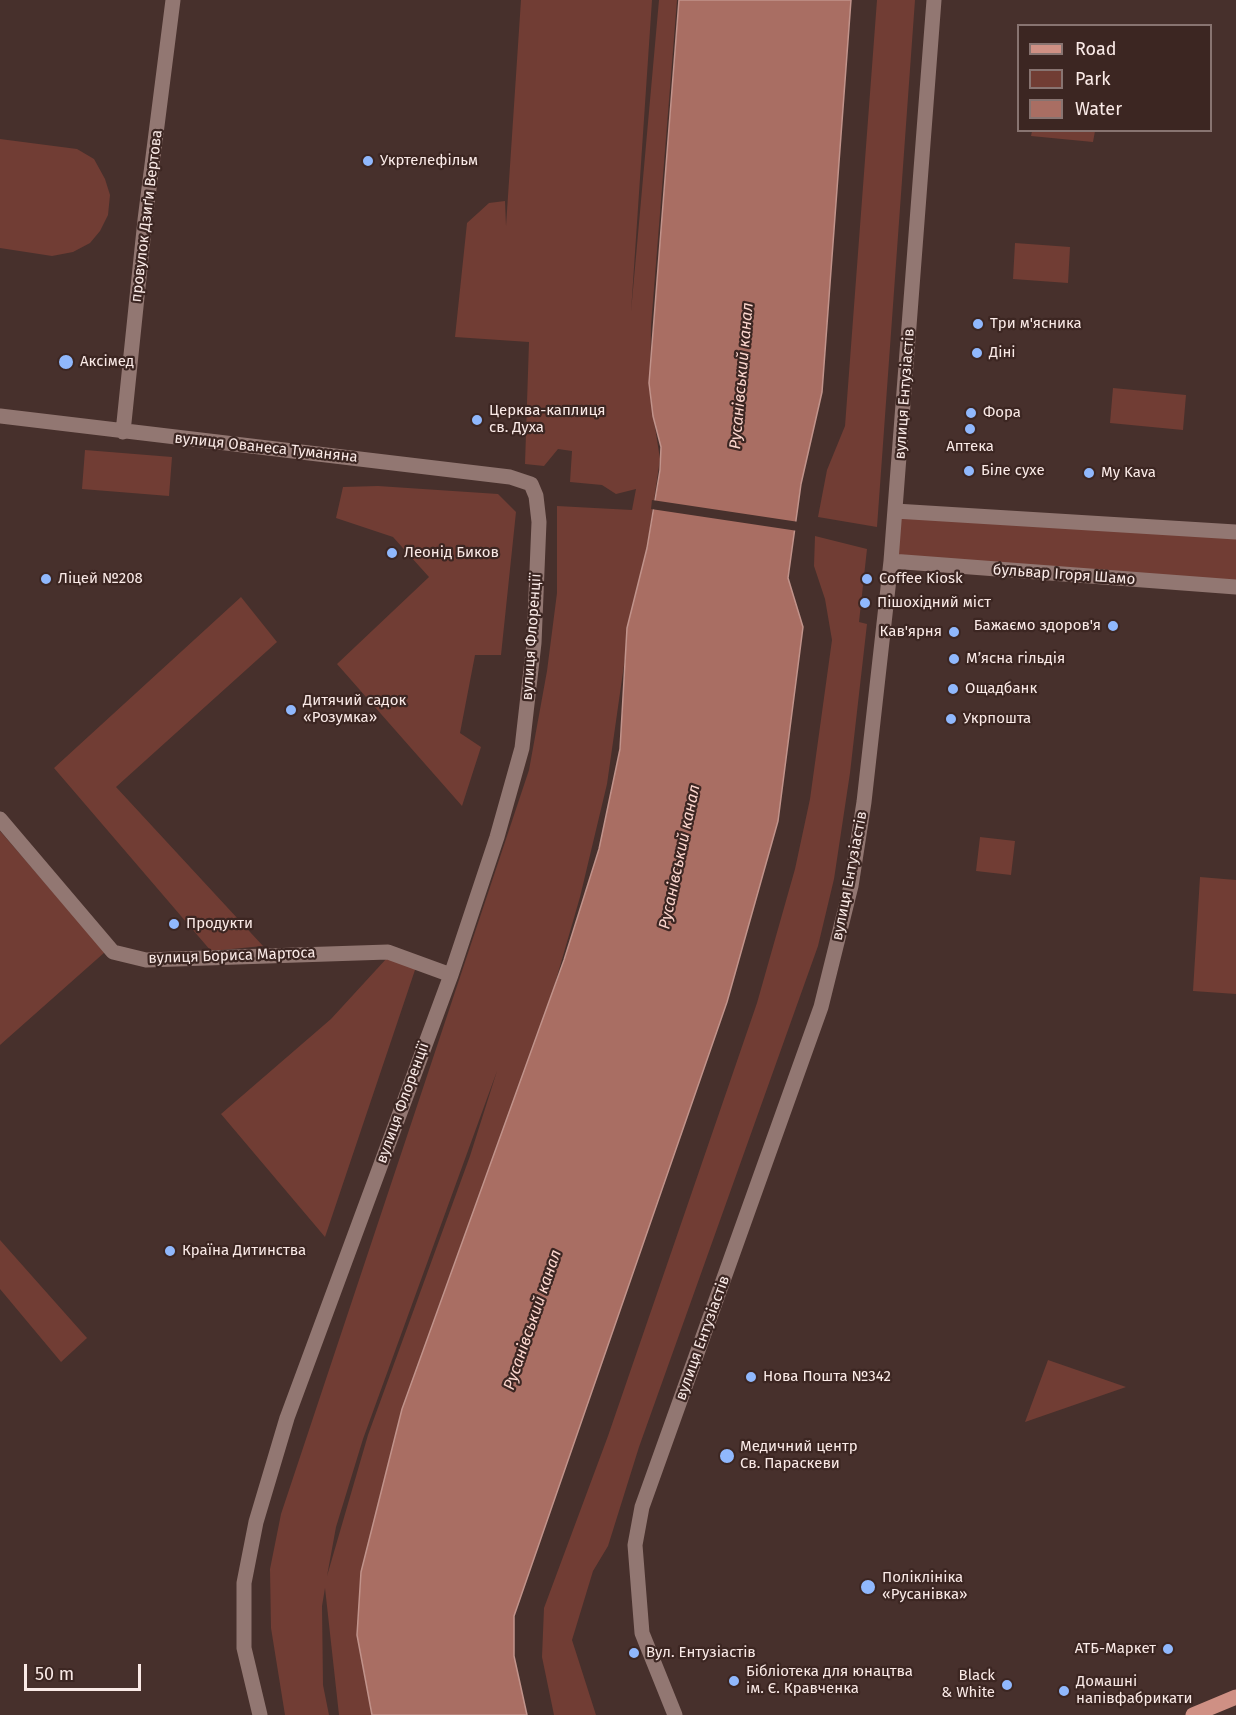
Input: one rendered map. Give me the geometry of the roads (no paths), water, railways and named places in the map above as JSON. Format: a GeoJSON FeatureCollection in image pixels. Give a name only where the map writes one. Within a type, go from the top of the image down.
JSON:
{"type":"FeatureCollection","features":[{"type":"Feature","properties":{"kind":"main road"},"geometry":{"type":"LineString","coordinates":[[1193,1715],[1236,1697]]}},
{"type":"Feature","properties":{"kind":"street","name":"провулок Дзиґи Вертова"},"geometry":{"type":"LineString","coordinates":[[123,432],[145,220],[173,0]]}},
{"type":"Feature","properties":{"kind":"street","name":"вулиця Ентузіастів"},"geometry":{"type":"LineString","coordinates":[[675,1715],[642,1633],[635,1545],[640,1516],[798,1075],[840,937],[851,886],[864,801],[896,511],[934,0]]}},
{"type":"Feature","properties":{"kind":"street","name":"вулиця Ованеса Туманяна"},"geometry":{"type":"LineString","coordinates":[[0,416],[498,475],[531,484]]}},
{"type":"Feature","properties":{"kind":"street","name":"вулиця Флоренції"},"geometry":{"type":"LineString","coordinates":[[260,1715],[244,1648],[244,1583],[256,1522],[287,1419],[451,975],[497,837],[522,748],[534,644],[538,522],[536,496],[531,484]]}},
{"type":"Feature","properties":{"kind":"street"},"geometry":{"type":"LineString","coordinates":[[896,511],[1236,532]]}},
{"type":"Feature","properties":{"kind":"street","name":"бульвар Ігоря Шамо"},"geometry":{"type":"LineString","coordinates":[[891,561],[1236,587]]}},
{"type":"Feature","properties":{"kind":"street","name":"вулиця Бориса Мартоса"},"geometry":{"type":"LineString","coordinates":[[0,819],[113,952],[146,960],[388,952],[451,975]]}},
{"type":"Feature","properties":{"kind":"water","name":"Русанівський канал"},"geometry":{"type":"Polygon","coordinates":[[[679,0],[851,0],[822,392],[801,484],[788,578],[803,627],[778,821],[727,1002],[514,1616],[514,1656],[527,1715],[372,1715],[357,1635],[361,1572],[402,1409],[564,960],[599,849],[620,749],[627,628],[647,548],[660,470],[661,447],[653,416],[649,383],[679,0]]]}},
{"type":"Feature","properties":{"kind":"place","name":"Укртелефільм"},"geometry":{"type":"Point","coordinates":[368,161]}},
{"type":"Feature","properties":{"kind":"place","name":"Три м'ясника"},"geometry":{"type":"Point","coordinates":[978,324]}},
{"type":"Feature","properties":{"kind":"place","name":"Діні"},"geometry":{"type":"Point","coordinates":[977,353]}},
{"type":"Feature","properties":{"kind":"place","name":"Аксімед"},"geometry":{"type":"Point","coordinates":[66,362]}},
{"type":"Feature","properties":{"kind":"place","name":"Фора"},"geometry":{"type":"Point","coordinates":[971,413]}},
{"type":"Feature","properties":{"kind":"place","name":"Церква-каплиця св. Духа"},"geometry":{"type":"Point","coordinates":[477,420]}},
{"type":"Feature","properties":{"kind":"place","name":"Аптека"},"geometry":{"type":"Point","coordinates":[970,429]}},
{"type":"Feature","properties":{"kind":"place","name":"Біле сухе"},"geometry":{"type":"Point","coordinates":[969,471]}},
{"type":"Feature","properties":{"kind":"place","name":"My Kava"},"geometry":{"type":"Point","coordinates":[1089,473]}},
{"type":"Feature","properties":{"kind":"place","name":"Леонід Биков"},"geometry":{"type":"Point","coordinates":[392,553]}},
{"type":"Feature","properties":{"kind":"place","name":"Ліцей №208"},"geometry":{"type":"Point","coordinates":[46,579]}},
{"type":"Feature","properties":{"kind":"place","name":"Coffee Kiosk"},"geometry":{"type":"Point","coordinates":[867,579]}},
{"type":"Feature","properties":{"kind":"place","name":"Пішохідний міст"},"geometry":{"type":"Point","coordinates":[865,603]}},
{"type":"Feature","properties":{"kind":"place","name":"Бажаємо здоров'я"},"geometry":{"type":"Point","coordinates":[1113,626]}},
{"type":"Feature","properties":{"kind":"place","name":"Кав'ярня"},"geometry":{"type":"Point","coordinates":[954,632]}},
{"type":"Feature","properties":{"kind":"place","name":"М’ясна гільдія"},"geometry":{"type":"Point","coordinates":[954,659]}},
{"type":"Feature","properties":{"kind":"place","name":"Ощадбанк"},"geometry":{"type":"Point","coordinates":[953,689]}},
{"type":"Feature","properties":{"kind":"place","name":"Дитячий садок «Розумка»"},"geometry":{"type":"Point","coordinates":[291,710]}},
{"type":"Feature","properties":{"kind":"place","name":"Укрпошта"},"geometry":{"type":"Point","coordinates":[951,719]}},
{"type":"Feature","properties":{"kind":"place","name":"Продукти"},"geometry":{"type":"Point","coordinates":[174,924]}},
{"type":"Feature","properties":{"kind":"place","name":"Країна Дитинства"},"geometry":{"type":"Point","coordinates":[170,1251]}},
{"type":"Feature","properties":{"kind":"place","name":"Нова Пошта №342"},"geometry":{"type":"Point","coordinates":[751,1377]}},
{"type":"Feature","properties":{"kind":"place","name":"Медичний центр Св. Параскеви"},"geometry":{"type":"Point","coordinates":[727,1456]}},
{"type":"Feature","properties":{"kind":"place","name":"Поліклініка «Русанівка»"},"geometry":{"type":"Point","coordinates":[868,1587]}},
{"type":"Feature","properties":{"kind":"place","name":"АТБ-Маркет"},"geometry":{"type":"Point","coordinates":[1168,1649]}},
{"type":"Feature","properties":{"kind":"place","name":"Вул. Ентузіастів"},"geometry":{"type":"Point","coordinates":[634,1653]}},
{"type":"Feature","properties":{"kind":"place","name":"Бібліотека для юнацтва ім. Є. Кравченка"},"geometry":{"type":"Point","coordinates":[734,1681]}},
{"type":"Feature","properties":{"kind":"place","name":"Black & White"},"geometry":{"type":"Point","coordinates":[1007,1685]}},
{"type":"Feature","properties":{"kind":"place","name":"Домашні напівфабрикати"},"geometry":{"type":"Point","coordinates":[1064,1691]}}]}
